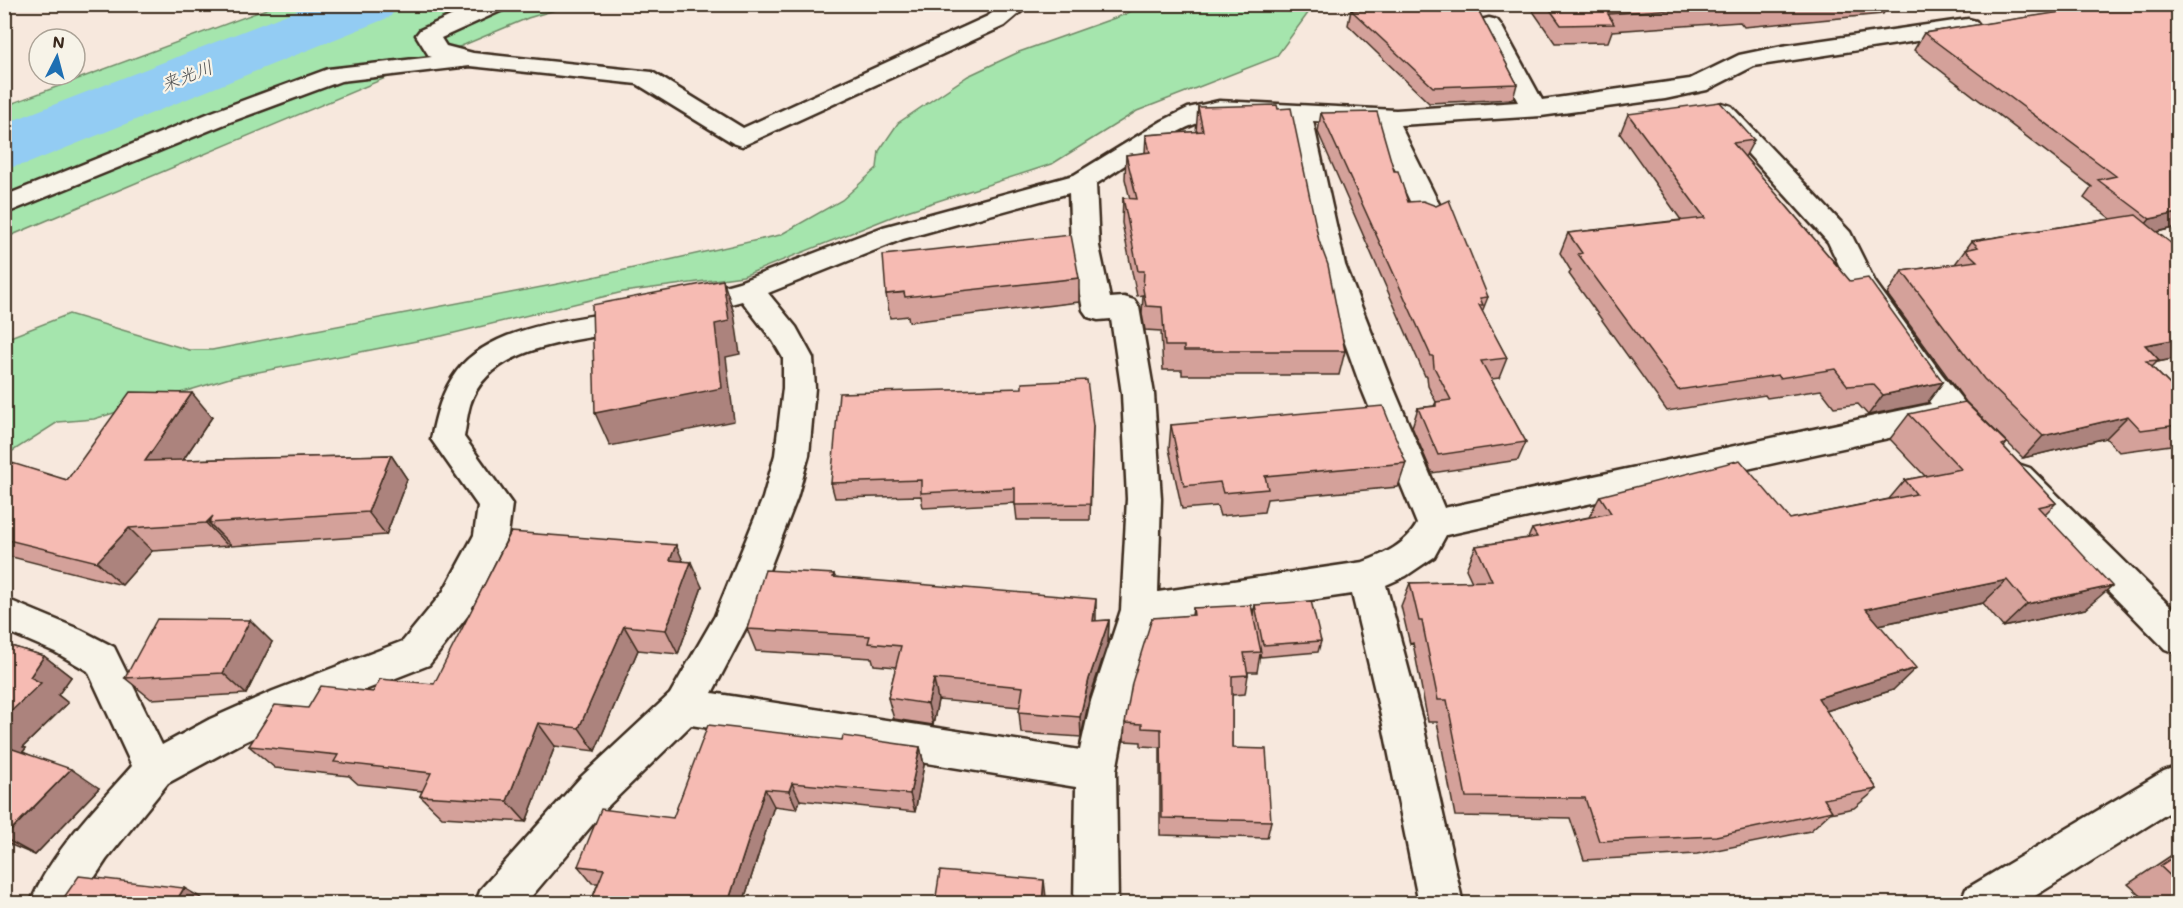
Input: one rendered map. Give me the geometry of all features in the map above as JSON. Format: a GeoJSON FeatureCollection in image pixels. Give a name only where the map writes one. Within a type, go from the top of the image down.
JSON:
{"type":"FeatureCollection","features":[{"type":"Feature","properties":{"kind":"street"},"geometry":{"type":"LineString","coordinates":[[496,4],[428,35],[437,51],[473,60],[644,77],[742,138],[996,21],[1019,4]]}},
{"type":"Feature","properties":{"kind":"street"},"geometry":{"type":"LineString","coordinates":[[51,903],[92,845],[154,770],[224,732],[287,703],[416,653],[456,603],[491,535],[495,504],[447,439],[449,414],[467,377],[479,364],[506,347],[550,336],[660,315],[749,289],[893,233],[1083,181],[1171,126],[1197,114],[1219,109],[1384,118],[1534,108],[1665,92],[1698,85],[1747,60],[1770,55],[1993,23]]}},
{"type":"Feature","properties":{"kind":"street"},"geometry":{"type":"LineString","coordinates":[[1489,25],[1534,108]]}},
{"type":"Feature","properties":{"kind":"street"},"geometry":{"type":"LineString","coordinates":[[4,206],[221,117],[337,74],[473,60]]}},
{"type":"Feature","properties":{"kind":"street"},"geometry":{"type":"LineString","coordinates":[[1698,85],[1839,238],[1862,285],[1953,411],[2178,638]]}},
{"type":"Feature","properties":{"kind":"street"},"geometry":{"type":"LineString","coordinates":[[1299,115],[1306,161],[1320,209],[1331,265],[1375,382],[1434,524]]}},
{"type":"Feature","properties":{"kind":"street"},"geometry":{"type":"LineString","coordinates":[[1384,118],[1430,214]]}},
{"type":"Feature","properties":{"kind":"street"},"geometry":{"type":"LineString","coordinates":[[1083,181],[1081,225],[1086,264],[1098,310],[1124,307],[1138,394],[1144,499],[1139,610],[1110,701],[1096,771],[1096,903]]}},
{"type":"Feature","properties":{"kind":"street"},"geometry":{"type":"LineString","coordinates":[[495,903],[595,791],[684,706],[731,622],[780,498],[792,455],[799,388],[798,358],[784,335],[749,289]]}},
{"type":"Feature","properties":{"kind":"street"},"geometry":{"type":"LineString","coordinates":[[1434,524],[1953,411]]}},
{"type":"Feature","properties":{"kind":"street"},"geometry":{"type":"LineString","coordinates":[[1139,610],[1366,577],[1393,566],[1422,547],[1434,524]]}},
{"type":"Feature","properties":{"kind":"street"},"geometry":{"type":"LineString","coordinates":[[1366,577],[1402,720],[1441,903]]}},
{"type":"Feature","properties":{"kind":"street"},"geometry":{"type":"LineString","coordinates":[[4,613],[69,640],[101,659],[154,770]]}},
{"type":"Feature","properties":{"kind":"street"},"geometry":{"type":"LineString","coordinates":[[684,706],[1096,771]]}},
{"type":"Feature","properties":{"kind":"street"},"geometry":{"type":"LineString","coordinates":[[1981,903],[2178,785]]}},
{"type":"Feature","properties":{"kind":"green space"},"geometry":{"type":"Polygon","coordinates":[[[277,5],[572,5],[528,18],[5,238],[5,106],[56,87],[87,87],[87,76],[277,5]]]}},
{"type":"Feature","properties":{"kind":"green space"},"geometry":{"type":"Polygon","coordinates":[[[1134,5],[1314,5],[1276,57],[1137,111],[1052,164],[904,212],[743,276],[623,292],[442,336],[233,377],[94,419],[58,422],[5,456],[5,339],[69,314],[189,350],[212,350],[589,278],[780,235],[842,200],[877,168],[879,151],[898,123],[968,76],[1019,52],[1126,14],[1134,9],[1134,5]]]}},
{"type":"Feature","properties":{"kind":"building"},"geometry":{"type":"Polygon","coordinates":[[[1425,4],[1475,4],[1517,84],[1433,87],[1351,10],[1424,9],[1425,4]]]}},
{"type":"Feature","properties":{"kind":"building"},"geometry":{"type":"Polygon","coordinates":[[[1546,4],[1745,4],[1608,14],[1614,24],[1561,25],[1546,4]]]}},
{"type":"Feature","properties":{"kind":"building"},"geometry":{"type":"Polygon","coordinates":[[[1749,4],[1805,4],[1752,9],[1749,4]]]}},
{"type":"Feature","properties":{"kind":"building"},"geometry":{"type":"Polygon","coordinates":[[[2082,4],[2178,4],[2178,213],[2150,219],[2098,180],[2116,176],[1924,33],[2087,8],[2082,4]]]}},
{"type":"Feature","properties":{"kind":"building"},"geometry":{"type":"Polygon","coordinates":[[[1720,102],[1754,140],[1733,143],[1850,281],[1868,278],[1943,382],[1883,395],[1873,384],[1848,386],[1835,369],[1678,390],[1578,254],[1582,253],[1568,233],[1705,218],[1628,114],[1720,102]]]}},
{"type":"Feature","properties":{"kind":"building"},"geometry":{"type":"Polygon","coordinates":[[[1277,105],[1278,109],[1291,108],[1319,241],[1328,265],[1345,351],[1184,351],[1184,346],[1165,346],[1162,307],[1146,306],[1143,289],[1144,271],[1138,271],[1123,198],[1137,199],[1126,155],[1150,152],[1146,135],[1203,131],[1198,107],[1277,105]]]}},
{"type":"Feature","properties":{"kind":"building"},"geometry":{"type":"Polygon","coordinates":[[[1377,112],[1394,171],[1398,171],[1408,202],[1423,201],[1436,206],[1449,200],[1488,297],[1480,298],[1483,305],[1479,305],[1507,358],[1481,361],[1526,442],[1438,455],[1418,408],[1436,406],[1436,402],[1451,400],[1434,367],[1433,356],[1431,356],[1321,113],[1377,112]]]}},
{"type":"Feature","properties":{"kind":"building"},"geometry":{"type":"Polygon","coordinates":[[[2136,215],[2178,249],[2178,339],[2145,345],[2159,360],[2146,361],[2178,393],[2178,425],[2141,430],[2128,416],[2043,436],[1984,379],[1902,271],[1977,261],[1965,250],[1978,247],[1972,241],[2136,215]]]}},
{"type":"Feature","properties":{"kind":"building"},"geometry":{"type":"Polygon","coordinates":[[[1071,235],[1079,278],[905,297],[904,292],[886,294],[883,255],[1071,235]]]}},
{"type":"Feature","properties":{"kind":"building"},"geometry":{"type":"Polygon","coordinates":[[[723,280],[729,321],[715,324],[722,388],[595,413],[592,305],[723,280]]]}},
{"type":"Feature","properties":{"kind":"building"},"geometry":{"type":"Polygon","coordinates":[[[1087,380],[1093,426],[1090,504],[1015,505],[1015,488],[921,493],[921,480],[831,483],[839,393],[1022,388],[1022,383],[1087,380]]]}},
{"type":"Feature","properties":{"kind":"building"},"geometry":{"type":"Polygon","coordinates":[[[130,392],[192,393],[145,461],[391,455],[368,512],[209,523],[213,516],[206,523],[129,528],[97,562],[4,539],[4,466],[9,462],[67,480],[130,392]]]}},
{"type":"Feature","properties":{"kind":"building"},"geometry":{"type":"Polygon","coordinates":[[[1965,402],[2007,443],[2002,445],[2056,503],[2038,507],[2112,586],[2027,604],[2007,580],[1866,609],[1916,668],[1818,698],[1877,789],[1824,799],[1832,811],[1716,836],[1599,841],[1585,798],[1466,797],[1447,700],[1438,700],[1422,621],[1419,621],[1410,583],[1492,581],[1476,546],[1537,537],[1532,529],[1611,513],[1600,496],[1740,460],[1790,519],[1916,494],[1905,480],[1961,469],[1909,414],[1965,402]]]}},
{"type":"Feature","properties":{"kind":"building"},"geometry":{"type":"Polygon","coordinates":[[[1383,406],[1406,463],[1265,476],[1268,489],[1223,493],[1220,482],[1184,486],[1171,425],[1383,406]]]}},
{"type":"Feature","properties":{"kind":"building"},"geometry":{"type":"Polygon","coordinates":[[[511,532],[676,545],[670,560],[691,562],[666,630],[624,626],[579,728],[538,723],[507,801],[420,796],[431,773],[334,762],[338,755],[249,746],[275,705],[308,708],[321,686],[373,692],[380,679],[434,684],[511,532]]]}},
{"type":"Feature","properties":{"kind":"building"},"geometry":{"type":"Polygon","coordinates":[[[765,570],[834,574],[833,577],[1096,599],[1093,621],[1109,620],[1089,679],[1080,717],[1019,712],[1023,687],[934,679],[928,704],[888,698],[901,646],[868,643],[870,636],[747,629],[765,570]]]}},
{"type":"Feature","properties":{"kind":"building"},"geometry":{"type":"Polygon","coordinates":[[[1311,601],[1321,641],[1263,645],[1255,605],[1311,601]]]}},
{"type":"Feature","properties":{"kind":"building"},"geometry":{"type":"Polygon","coordinates":[[[1251,605],[1261,652],[1244,653],[1248,675],[1232,676],[1232,748],[1266,749],[1271,821],[1162,818],[1161,729],[1142,728],[1142,724],[1125,723],[1132,683],[1152,618],[1194,615],[1193,608],[1251,605]]]}},
{"type":"Feature","properties":{"kind":"building"},"geometry":{"type":"Polygon","coordinates":[[[157,619],[250,620],[223,673],[125,678],[157,619]]]}},
{"type":"Feature","properties":{"kind":"building"},"geometry":{"type":"Polygon","coordinates":[[[4,644],[44,656],[30,677],[41,683],[4,718],[4,644]]]}},
{"type":"Feature","properties":{"kind":"building"},"geometry":{"type":"Polygon","coordinates":[[[708,725],[842,740],[843,736],[920,747],[910,794],[792,783],[789,791],[765,789],[728,903],[591,902],[604,869],[578,866],[601,809],[673,818],[708,725]]]}},
{"type":"Feature","properties":{"kind":"building"},"geometry":{"type":"Polygon","coordinates":[[[4,746],[71,769],[4,837],[4,746]]]}},
{"type":"Feature","properties":{"kind":"building"},"geometry":{"type":"Polygon","coordinates":[[[2178,854],[2178,883],[2160,866],[2178,854]]]}},
{"type":"Feature","properties":{"kind":"building"},"geometry":{"type":"Polygon","coordinates":[[[940,871],[1044,880],[1042,903],[935,903],[940,871]]]}},
{"type":"Feature","properties":{"kind":"building"},"geometry":{"type":"Polygon","coordinates":[[[79,876],[184,888],[175,903],[60,903],[79,876]]]}},
{"type":"Feature","properties":{"kind":"waterway","name":"来光川"},"geometry":{"type":"LineString","coordinates":[[4,148],[369,4]]}}]}
